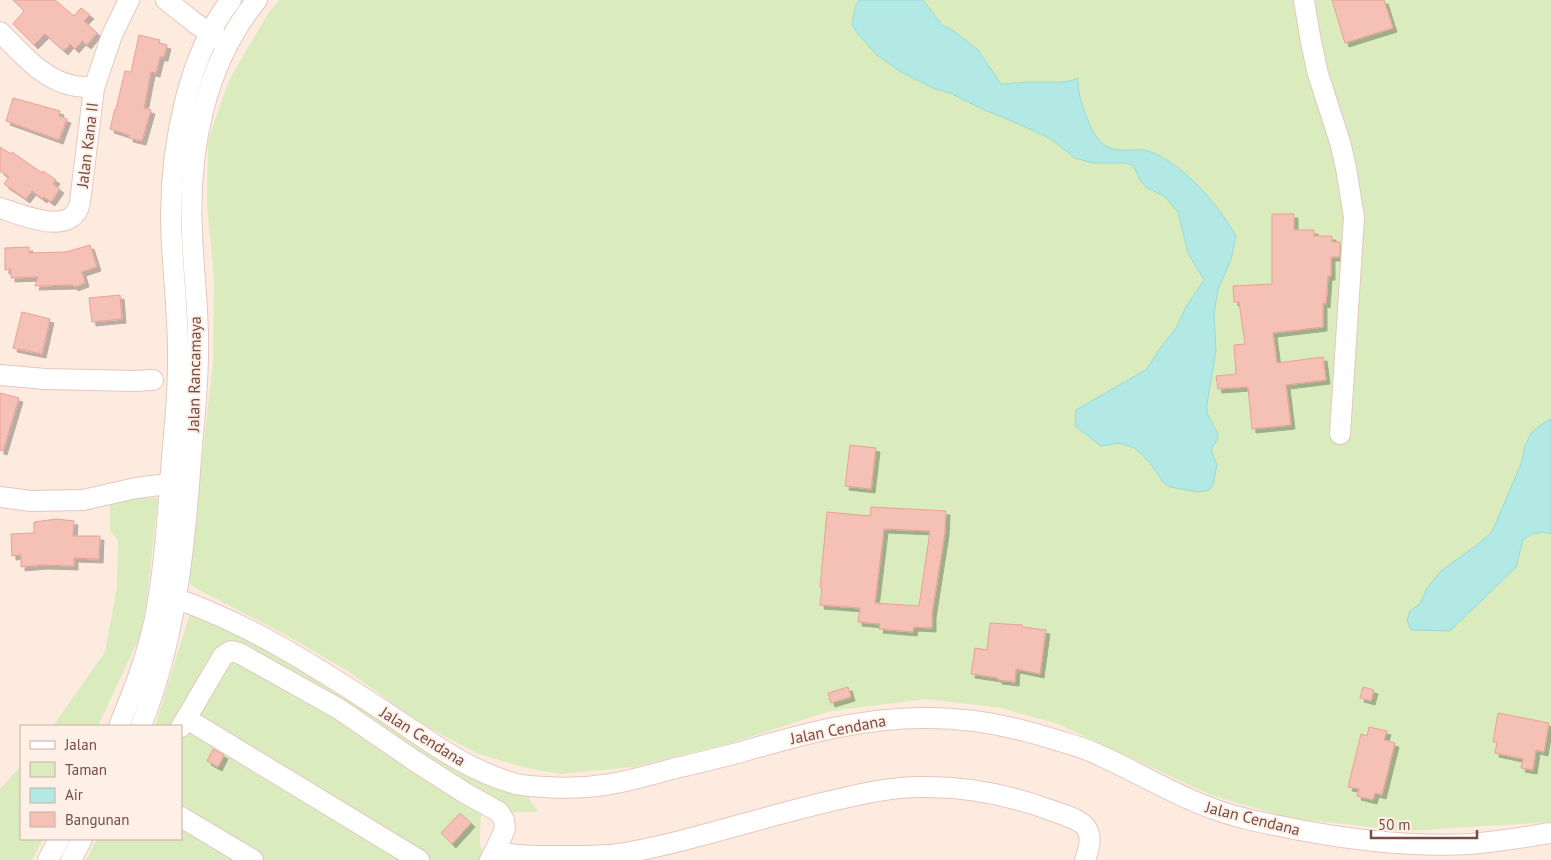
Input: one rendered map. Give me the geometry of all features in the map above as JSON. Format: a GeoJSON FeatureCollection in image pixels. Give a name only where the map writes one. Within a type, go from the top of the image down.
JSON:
{"type":"FeatureCollection","features":[{"type":"Feature","properties":{"kind":"street","name":"Jalan Kana II"},"geometry":{"type":"LineString","coordinates":[[0,208],[51,222],[67,221],[76,215],[80,202],[94,88],[112,35],[129,0]]}},
{"type":"Feature","properties":{"kind":"street"},"geometry":{"type":"LineString","coordinates":[[166,0],[209,33],[227,43]]}},
{"type":"Feature","properties":{"kind":"street","name":"Jalan Rancamaya"},"geometry":{"type":"LineString","coordinates":[[180,483],[178,364],[171,212],[174,161],[185,103],[209,33],[231,0]]}},
{"type":"Feature","properties":{"kind":"street","name":"Jalan Rancamaya"},"geometry":{"type":"LineString","coordinates":[[141,725],[158,675],[180,483],[198,349],[192,230],[192,181],[198,138],[203,112],[227,43],[257,0]]}},
{"type":"Feature","properties":{"kind":"street"},"geometry":{"type":"LineString","coordinates":[[1304,0],[1318,74],[1344,159],[1354,217],[1340,434]]}},
{"type":"Feature","properties":{"kind":"street"},"geometry":{"type":"LineString","coordinates":[[0,32],[29,62],[50,76],[62,83],[94,88]]}},
{"type":"Feature","properties":{"kind":"street"},"geometry":{"type":"LineString","coordinates":[[0,375],[45,379],[134,382],[153,380]]}},
{"type":"Feature","properties":{"kind":"street"},"geometry":{"type":"LineString","coordinates":[[0,497],[30,501],[83,500],[136,488],[180,483]]}},
{"type":"Feature","properties":{"kind":"street","name":"Jalan Rancamaya"},"geometry":{"type":"LineString","coordinates":[[118,725],[143,662],[154,621],[168,595]]}},
{"type":"Feature","properties":{"kind":"street","name":"Jalan Cendana"},"geometry":{"type":"LineString","coordinates":[[168,595],[237,624],[291,653],[456,759],[486,773],[527,786],[565,789],[607,786],[637,780],[785,739],[844,725],[882,720],[932,718],[1000,724],[1030,732],[1098,754],[1177,794],[1228,814],[1258,822],[1317,833],[1376,841],[1470,844],[1516,839],[1551,832]]}},
{"type":"Feature","properties":{"kind":"street"},"geometry":{"type":"LineString","coordinates":[[419,860],[184,723],[223,656],[230,651],[239,652],[339,710],[464,793],[499,812],[504,820],[505,829],[502,857],[592,858],[616,854],[660,846],[761,818],[866,793],[919,786],[977,790],[1005,795],[1033,803],[1072,818],[1088,829],[1090,835],[1091,840],[1085,860]]}},
{"type":"Feature","properties":{"kind":"street"},"geometry":{"type":"LineString","coordinates":[[182,818],[253,860]]}},
{"type":"Feature","properties":{"kind":"street"},"geometry":{"type":"LineString","coordinates":[[48,860],[58,840]]}},
{"type":"Feature","properties":{"kind":"street"},"geometry":{"type":"LineString","coordinates":[[71,860],[81,840]]}},
{"type":"Feature","properties":{"kind":"green space"},"geometry":{"type":"Polygon","coordinates":[[[279,0],[1551,0],[1551,822],[1404,831],[1290,818],[1213,796],[1058,724],[1001,708],[926,699],[831,711],[731,743],[633,767],[560,774],[522,767],[476,753],[424,725],[346,670],[284,634],[197,589],[191,585],[189,578],[213,361],[214,278],[207,206],[208,141],[229,80],[267,15],[279,0]]]}},
{"type":"Feature","properties":{"kind":"green space"},"geometry":{"type":"Polygon","coordinates":[[[114,497],[158,498],[146,605],[140,636],[98,725],[54,725],[105,652],[117,587],[118,541],[110,530],[110,505],[114,497]]]}},
{"type":"Feature","properties":{"kind":"green space"},"geometry":{"type":"Polygon","coordinates":[[[191,610],[215,621],[522,788],[538,812],[481,812],[480,846],[486,860],[86,860],[96,840],[182,840],[182,725],[155,725],[191,610]]]}},
{"type":"Feature","properties":{"kind":"green space"},"geometry":{"type":"Polygon","coordinates":[[[20,767],[20,840],[42,840],[32,860],[0,860],[0,789],[20,767]]]}},
{"type":"Feature","properties":{"kind":"water"},"geometry":{"type":"Polygon","coordinates":[[[859,0],[923,0],[942,25],[954,31],[978,50],[1001,84],[1062,82],[1078,78],[1083,109],[1092,131],[1105,146],[1116,150],[1143,150],[1165,158],[1187,175],[1206,194],[1222,215],[1236,236],[1231,260],[1218,289],[1214,313],[1216,351],[1207,413],[1218,434],[1217,441],[1212,447],[1217,465],[1213,485],[1209,490],[1198,492],[1170,487],[1163,482],[1150,463],[1135,448],[1119,443],[1101,446],[1075,426],[1076,410],[1147,369],[1176,328],[1186,307],[1204,280],[1188,253],[1178,212],[1164,196],[1147,188],[1141,182],[1133,165],[1125,163],[1093,163],[1075,158],[1051,139],[950,93],[933,88],[901,72],[877,55],[852,25],[855,7],[859,0]]]}},
{"type":"Feature","properties":{"kind":"water"},"geometry":{"type":"Polygon","coordinates":[[[1551,419],[1551,534],[1542,532],[1532,534],[1523,540],[1516,567],[1450,631],[1411,630],[1407,620],[1410,611],[1420,604],[1427,588],[1441,571],[1492,532],[1521,464],[1525,446],[1531,433],[1551,419]]]}},
{"type":"Feature","properties":{"kind":"building"},"geometry":{"type":"Polygon","coordinates":[[[13,0],[55,0],[74,16],[81,8],[90,15],[84,21],[97,33],[87,45],[82,41],[75,49],[70,44],[64,51],[45,34],[34,45],[13,24],[24,11],[13,0]]]}},
{"type":"Feature","properties":{"kind":"building"},"geometry":{"type":"Polygon","coordinates":[[[1332,0],[1384,0],[1393,28],[1345,43],[1332,0]]]}},
{"type":"Feature","properties":{"kind":"building"},"geometry":{"type":"Polygon","coordinates":[[[139,35],[160,40],[159,43],[167,45],[164,57],[160,57],[156,73],[151,72],[144,108],[151,110],[142,141],[129,138],[129,135],[110,129],[125,71],[131,72],[139,35]]]}},
{"type":"Feature","properties":{"kind":"building"},"geometry":{"type":"Polygon","coordinates":[[[13,98],[60,111],[59,116],[67,119],[59,140],[6,121],[13,98]]]}},
{"type":"Feature","properties":{"kind":"building"},"geometry":{"type":"Polygon","coordinates":[[[0,147],[11,154],[12,152],[42,173],[43,171],[56,180],[53,184],[60,189],[51,202],[32,191],[26,199],[4,184],[9,177],[0,171],[0,147]]]}},
{"type":"Feature","properties":{"kind":"building"},"geometry":{"type":"Polygon","coordinates":[[[1272,214],[1294,214],[1294,230],[1314,230],[1314,236],[1332,236],[1332,242],[1340,242],[1340,257],[1331,257],[1331,276],[1328,276],[1326,304],[1323,303],[1323,327],[1273,333],[1277,363],[1323,357],[1326,380],[1286,385],[1291,425],[1252,429],[1248,387],[1218,389],[1216,376],[1236,374],[1234,345],[1245,344],[1239,302],[1234,302],[1233,286],[1272,284],[1272,214]]]}},
{"type":"Feature","properties":{"kind":"building"},"geometry":{"type":"Polygon","coordinates":[[[90,245],[97,267],[82,272],[85,283],[74,287],[73,285],[35,286],[38,277],[11,278],[11,269],[5,270],[5,248],[29,247],[29,253],[66,252],[90,245]]]}},
{"type":"Feature","properties":{"kind":"building"},"geometry":{"type":"Polygon","coordinates":[[[120,295],[122,319],[92,322],[89,298],[120,295]]]}},
{"type":"Feature","properties":{"kind":"building"},"geometry":{"type":"Polygon","coordinates":[[[22,312],[50,319],[42,354],[13,348],[22,312]]]}},
{"type":"Feature","properties":{"kind":"building"},"geometry":{"type":"Polygon","coordinates":[[[0,393],[19,398],[3,451],[0,450],[0,393]]]}},
{"type":"Feature","properties":{"kind":"building"},"geometry":{"type":"Polygon","coordinates":[[[850,445],[876,448],[871,489],[845,486],[850,445]]]}},
{"type":"Feature","properties":{"kind":"building"},"geometry":{"type":"Polygon","coordinates":[[[871,507],[946,511],[945,532],[932,614],[932,628],[914,627],[913,632],[879,629],[880,624],[858,622],[860,608],[820,605],[827,512],[870,516],[871,507]],[[884,529],[875,603],[919,606],[930,531],[884,529]]]}},
{"type":"Feature","properties":{"kind":"building"},"geometry":{"type":"Polygon","coordinates":[[[57,519],[74,521],[73,536],[100,536],[99,559],[74,558],[74,566],[43,565],[21,567],[21,555],[12,556],[11,534],[34,533],[34,522],[57,519]]]}},
{"type":"Feature","properties":{"kind":"building"},"geometry":{"type":"Polygon","coordinates":[[[990,623],[1022,625],[1022,627],[1046,630],[1040,674],[1016,669],[1015,682],[971,674],[975,648],[987,650],[990,623]]]}},
{"type":"Feature","properties":{"kind":"building"},"geometry":{"type":"Polygon","coordinates":[[[848,687],[851,697],[831,703],[828,693],[848,687]]]}},
{"type":"Feature","properties":{"kind":"building"},"geometry":{"type":"Polygon","coordinates":[[[1363,687],[1374,690],[1371,701],[1360,698],[1363,687]]]}},
{"type":"Feature","properties":{"kind":"building"},"geometry":{"type":"Polygon","coordinates":[[[1498,713],[1549,723],[1544,752],[1536,750],[1533,770],[1521,768],[1523,759],[1495,753],[1497,742],[1493,742],[1498,713]]]}},
{"type":"Feature","properties":{"kind":"building"},"geometry":{"type":"Polygon","coordinates":[[[1369,727],[1387,731],[1384,740],[1395,743],[1382,795],[1375,793],[1373,800],[1357,796],[1359,789],[1348,787],[1361,734],[1367,736],[1369,727]]]}},
{"type":"Feature","properties":{"kind":"building"},"geometry":{"type":"Polygon","coordinates":[[[213,749],[224,755],[218,767],[207,761],[213,749]]]}},
{"type":"Feature","properties":{"kind":"building"},"geometry":{"type":"Polygon","coordinates":[[[460,813],[471,823],[452,844],[441,833],[460,813]]]}}]}
